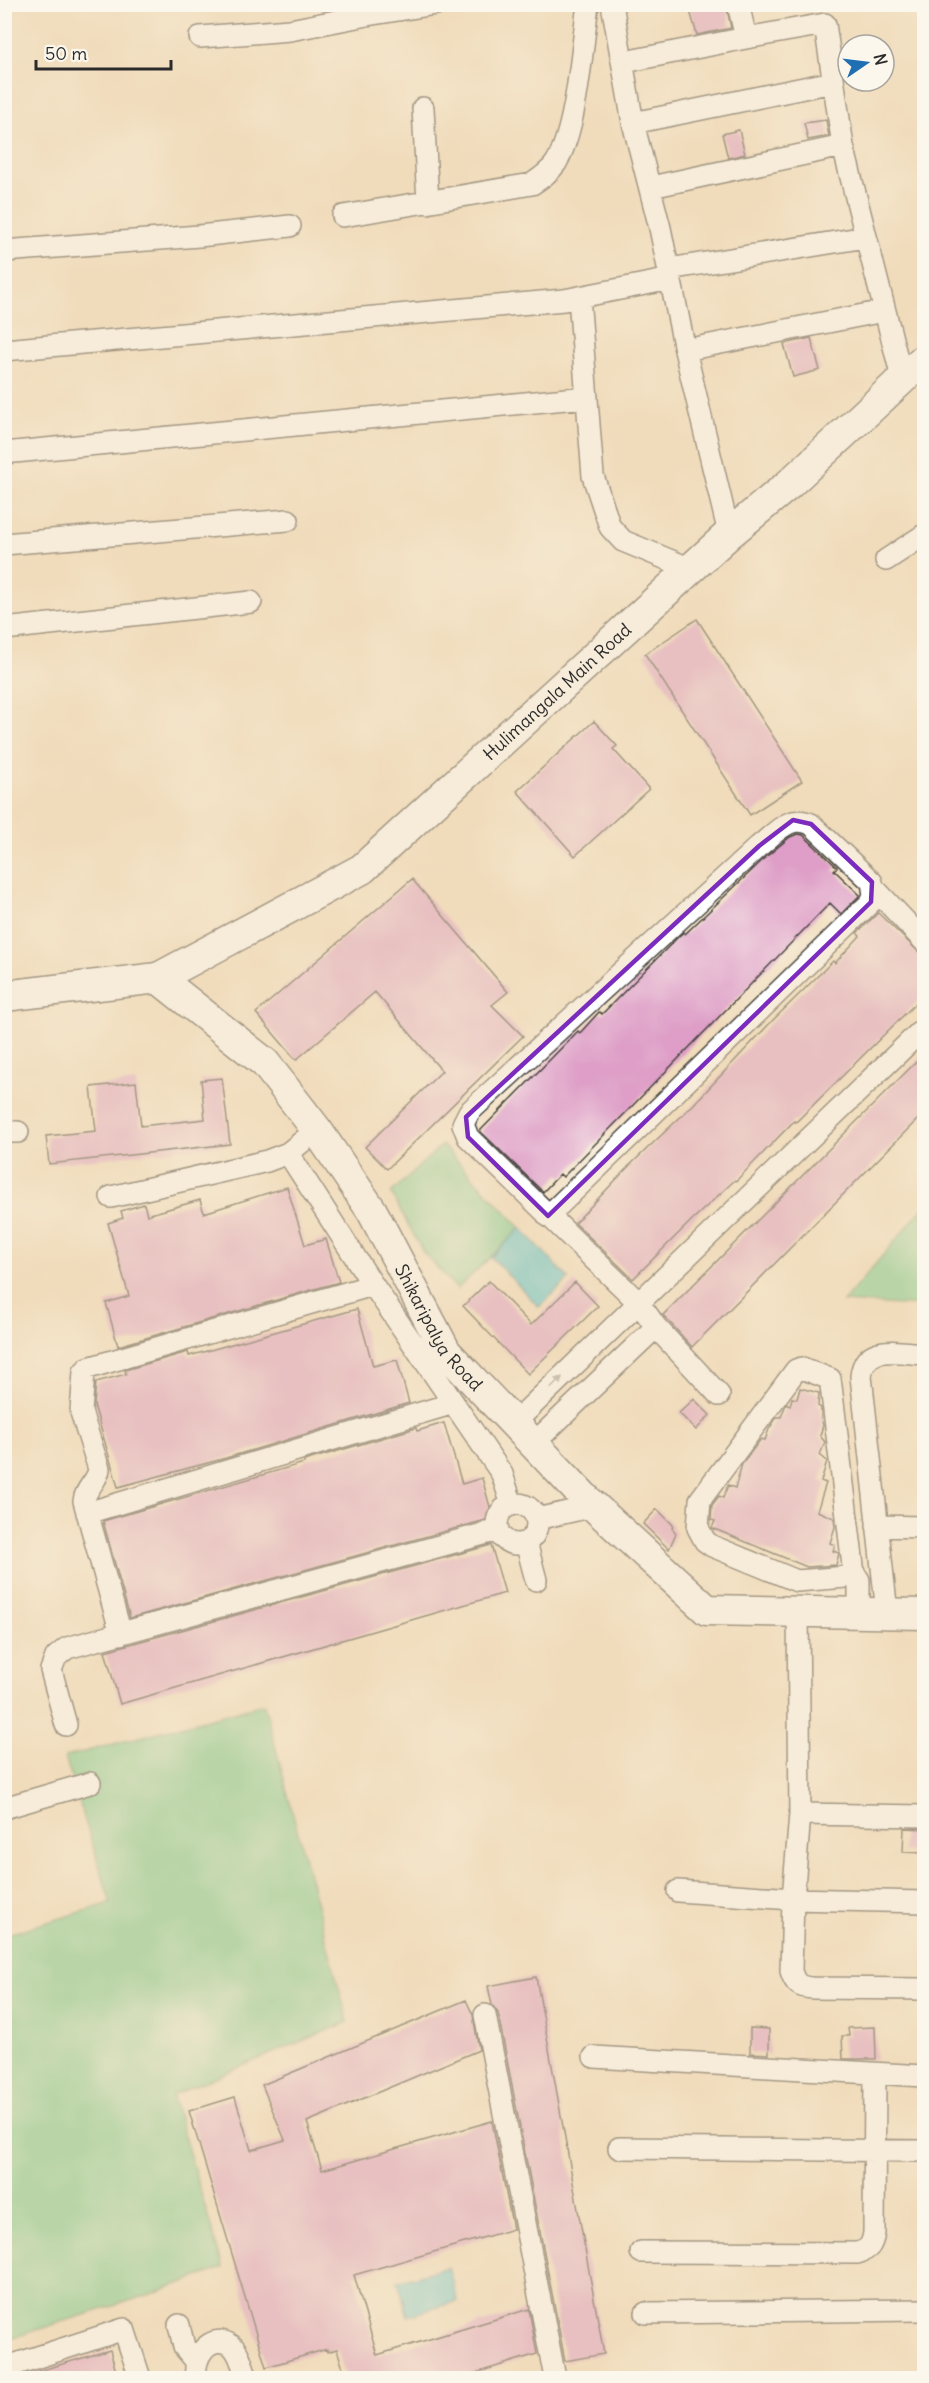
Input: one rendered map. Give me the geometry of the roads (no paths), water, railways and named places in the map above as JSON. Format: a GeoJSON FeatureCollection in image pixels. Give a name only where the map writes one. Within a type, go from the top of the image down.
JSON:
{"type":"FeatureCollection","features":[{"type":"Feature","properties":{"kind":"street"},"geometry":{"type":"LineString","coordinates":[[200,37],[290,30],[436,4]]}},
{"type":"Feature","properties":{"kind":"street"},"geometry":{"type":"LineString","coordinates":[[343,216],[532,184],[550,171],[556,162],[569,126],[588,4]]}},
{"type":"Feature","properties":{"kind":"street"},"geometry":{"type":"LineString","coordinates":[[612,4],[633,123],[651,187],[685,350],[729,534]]}},
{"type":"Feature","properties":{"kind":"street"},"geometry":{"type":"LineString","coordinates":[[738,4],[746,38]]}},
{"type":"Feature","properties":{"kind":"street"},"geometry":{"type":"LineString","coordinates":[[624,62],[825,24],[843,146],[884,311],[919,364]]}},
{"type":"Feature","properties":{"kind":"street"},"geometry":{"type":"LineString","coordinates":[[633,123],[833,82]]}},
{"type":"Feature","properties":{"kind":"street"},"geometry":{"type":"LineString","coordinates":[[423,108],[428,203]]}},
{"type":"Feature","properties":{"kind":"street"},"geometry":{"type":"LineString","coordinates":[[651,187],[843,146]]}},
{"type":"Feature","properties":{"kind":"street"},"geometry":{"type":"LineString","coordinates":[[4,251],[199,236],[290,226]]}},
{"type":"Feature","properties":{"kind":"street"},"geometry":{"type":"LineString","coordinates":[[4,350],[579,297],[670,274],[866,237]]}},
{"type":"Feature","properties":{"kind":"street"},"geometry":{"type":"LineString","coordinates":[[579,297],[593,476],[610,527],[623,541],[691,569]]}},
{"type":"Feature","properties":{"kind":"street"},"geometry":{"type":"LineString","coordinates":[[685,350],[884,311]]}},
{"type":"Feature","properties":{"kind":"street","name":"Hulimangala Main Road"},"geometry":{"type":"LineString","coordinates":[[158,978],[362,869],[919,364]]}},
{"type":"Feature","properties":{"kind":"street"},"geometry":{"type":"LineString","coordinates":[[4,453],[587,397]]}},
{"type":"Feature","properties":{"kind":"street"},"geometry":{"type":"LineString","coordinates":[[4,544],[288,519]]}},
{"type":"Feature","properties":{"kind":"street"},"geometry":{"type":"LineString","coordinates":[[886,560],[924,535]]}},
{"type":"Feature","properties":{"kind":"street"},"geometry":{"type":"LineString","coordinates":[[4,628],[251,602]]}},
{"type":"Feature","properties":{"kind":"street"},"geometry":{"type":"LineString","coordinates":[[719,1395],[656,1327],[639,1303],[468,1137],[463,1124],[469,1112],[759,846],[793,820],[801,819],[811,824],[872,882],[874,888],[924,941]]}},
{"type":"Feature","properties":{"kind":"street"},"geometry":{"type":"LineString","coordinates":[[548,1216],[871,902],[874,888]]}},
{"type":"Feature","properties":{"kind":"street"},"geometry":{"type":"LineString","coordinates":[[4,996],[158,978]]}},
{"type":"Feature","properties":{"kind":"street","name":"Shikaripalya Road"},"geometry":{"type":"LineString","coordinates":[[158,978],[265,1063],[316,1130],[372,1211],[446,1352],[594,1506],[707,1610],[924,1614]]}},
{"type":"Feature","properties":{"kind":"street"},"geometry":{"type":"LineString","coordinates":[[523,1434],[639,1303],[924,1028]]}},
{"type":"Feature","properties":{"kind":"street"},"geometry":{"type":"LineString","coordinates":[[111,1197],[267,1161],[288,1153],[316,1130]]}},
{"type":"Feature","properties":{"kind":"street"},"geometry":{"type":"LineString","coordinates":[[288,1153],[373,1285],[502,1474],[512,1505]]}},
{"type":"Feature","properties":{"kind":"street"},"geometry":{"type":"LineString","coordinates":[[121,1634],[84,1501],[85,1493],[98,1475],[99,1469],[81,1412],[84,1372],[88,1368],[373,1285]]}},
{"type":"Feature","properties":{"kind":"street"},"geometry":{"type":"LineString","coordinates":[[523,1434],[656,1327]]}},
{"type":"Feature","properties":{"kind":"street"},"geometry":{"type":"LineString","coordinates":[[863,1613],[878,1526],[861,1376],[863,1364],[869,1356],[878,1352],[924,1354]]}},
{"type":"Feature","properties":{"kind":"street"},"geometry":{"type":"LineString","coordinates":[[850,1576],[797,1581],[712,1546],[705,1541],[698,1528],[700,1500],[796,1370],[802,1368],[830,1379],[850,1576],[863,1613]]}},
{"type":"Feature","properties":{"kind":"street"},"geometry":{"type":"LineString","coordinates":[[87,1513],[453,1402]]}},
{"type":"Feature","properties":{"kind":"street"},"geometry":{"type":"LineString","coordinates":[[512,1505],[524,1505],[534,1513],[537,1519],[536,1533],[526,1542],[519,1544],[506,1541],[498,1530],[497,1523],[501,1512],[512,1505]]}},
{"type":"Feature","properties":{"kind":"street"},"geometry":{"type":"LineString","coordinates":[[537,1519],[594,1506]]}},
{"type":"Feature","properties":{"kind":"street"},"geometry":{"type":"LineString","coordinates":[[878,1526],[924,1527]]}},
{"type":"Feature","properties":{"kind":"street"},"geometry":{"type":"LineString","coordinates":[[66,1725],[51,1670],[56,1657],[67,1648],[498,1530]]}},
{"type":"Feature","properties":{"kind":"street"},"geometry":{"type":"LineString","coordinates":[[526,1542],[537,1580]]}},
{"type":"Feature","properties":{"kind":"street"},"geometry":{"type":"LineString","coordinates":[[798,1612],[800,1814],[793,1899],[791,1971],[796,1984],[812,1988],[924,1989]]}},
{"type":"Feature","properties":{"kind":"street"},"geometry":{"type":"LineString","coordinates":[[4,1808],[90,1783]]}},
{"type":"Feature","properties":{"kind":"street"},"geometry":{"type":"LineString","coordinates":[[800,1814],[924,1816]]}},
{"type":"Feature","properties":{"kind":"street"},"geometry":{"type":"LineString","coordinates":[[678,1891],[793,1899],[924,1902]]}},
{"type":"Feature","properties":{"kind":"street"},"geometry":{"type":"LineString","coordinates":[[485,2015],[555,2379]]}},
{"type":"Feature","properties":{"kind":"street"},"geometry":{"type":"LineString","coordinates":[[594,2057],[875,2075],[924,2076]]}},
{"type":"Feature","properties":{"kind":"street"},"geometry":{"type":"LineString","coordinates":[[641,2252],[783,2254],[857,2253],[866,2250],[872,2244],[874,2233],[875,2075]]}},
{"type":"Feature","properties":{"kind":"street"},"geometry":{"type":"LineString","coordinates":[[619,2148],[924,2151]]}},
{"type":"Feature","properties":{"kind":"street"},"geometry":{"type":"LineString","coordinates":[[646,2313],[924,2310]]}},
{"type":"Feature","properties":{"kind":"street"},"geometry":{"type":"LineString","coordinates":[[179,2325],[184,2347],[197,2370]]}},
{"type":"Feature","properties":{"kind":"street"},"geometry":{"type":"LineString","coordinates":[[4,2368],[124,2329],[140,2379]]}},
{"type":"Feature","properties":{"kind":"street"},"geometry":{"type":"LineString","coordinates":[[197,2370],[202,2349],[214,2344],[225,2343],[232,2346],[238,2355],[247,2379]]}},
{"type":"Feature","properties":{"kind":"water"},"geometry":{"type":"Polygon","coordinates":[[[521,1228],[569,1279],[539,1307],[491,1257],[521,1228]]]}},
{"type":"Feature","properties":{"kind":"water"},"geometry":{"type":"Polygon","coordinates":[[[448,2267],[458,2301],[408,2316],[398,2281],[448,2267]]]}}]}
